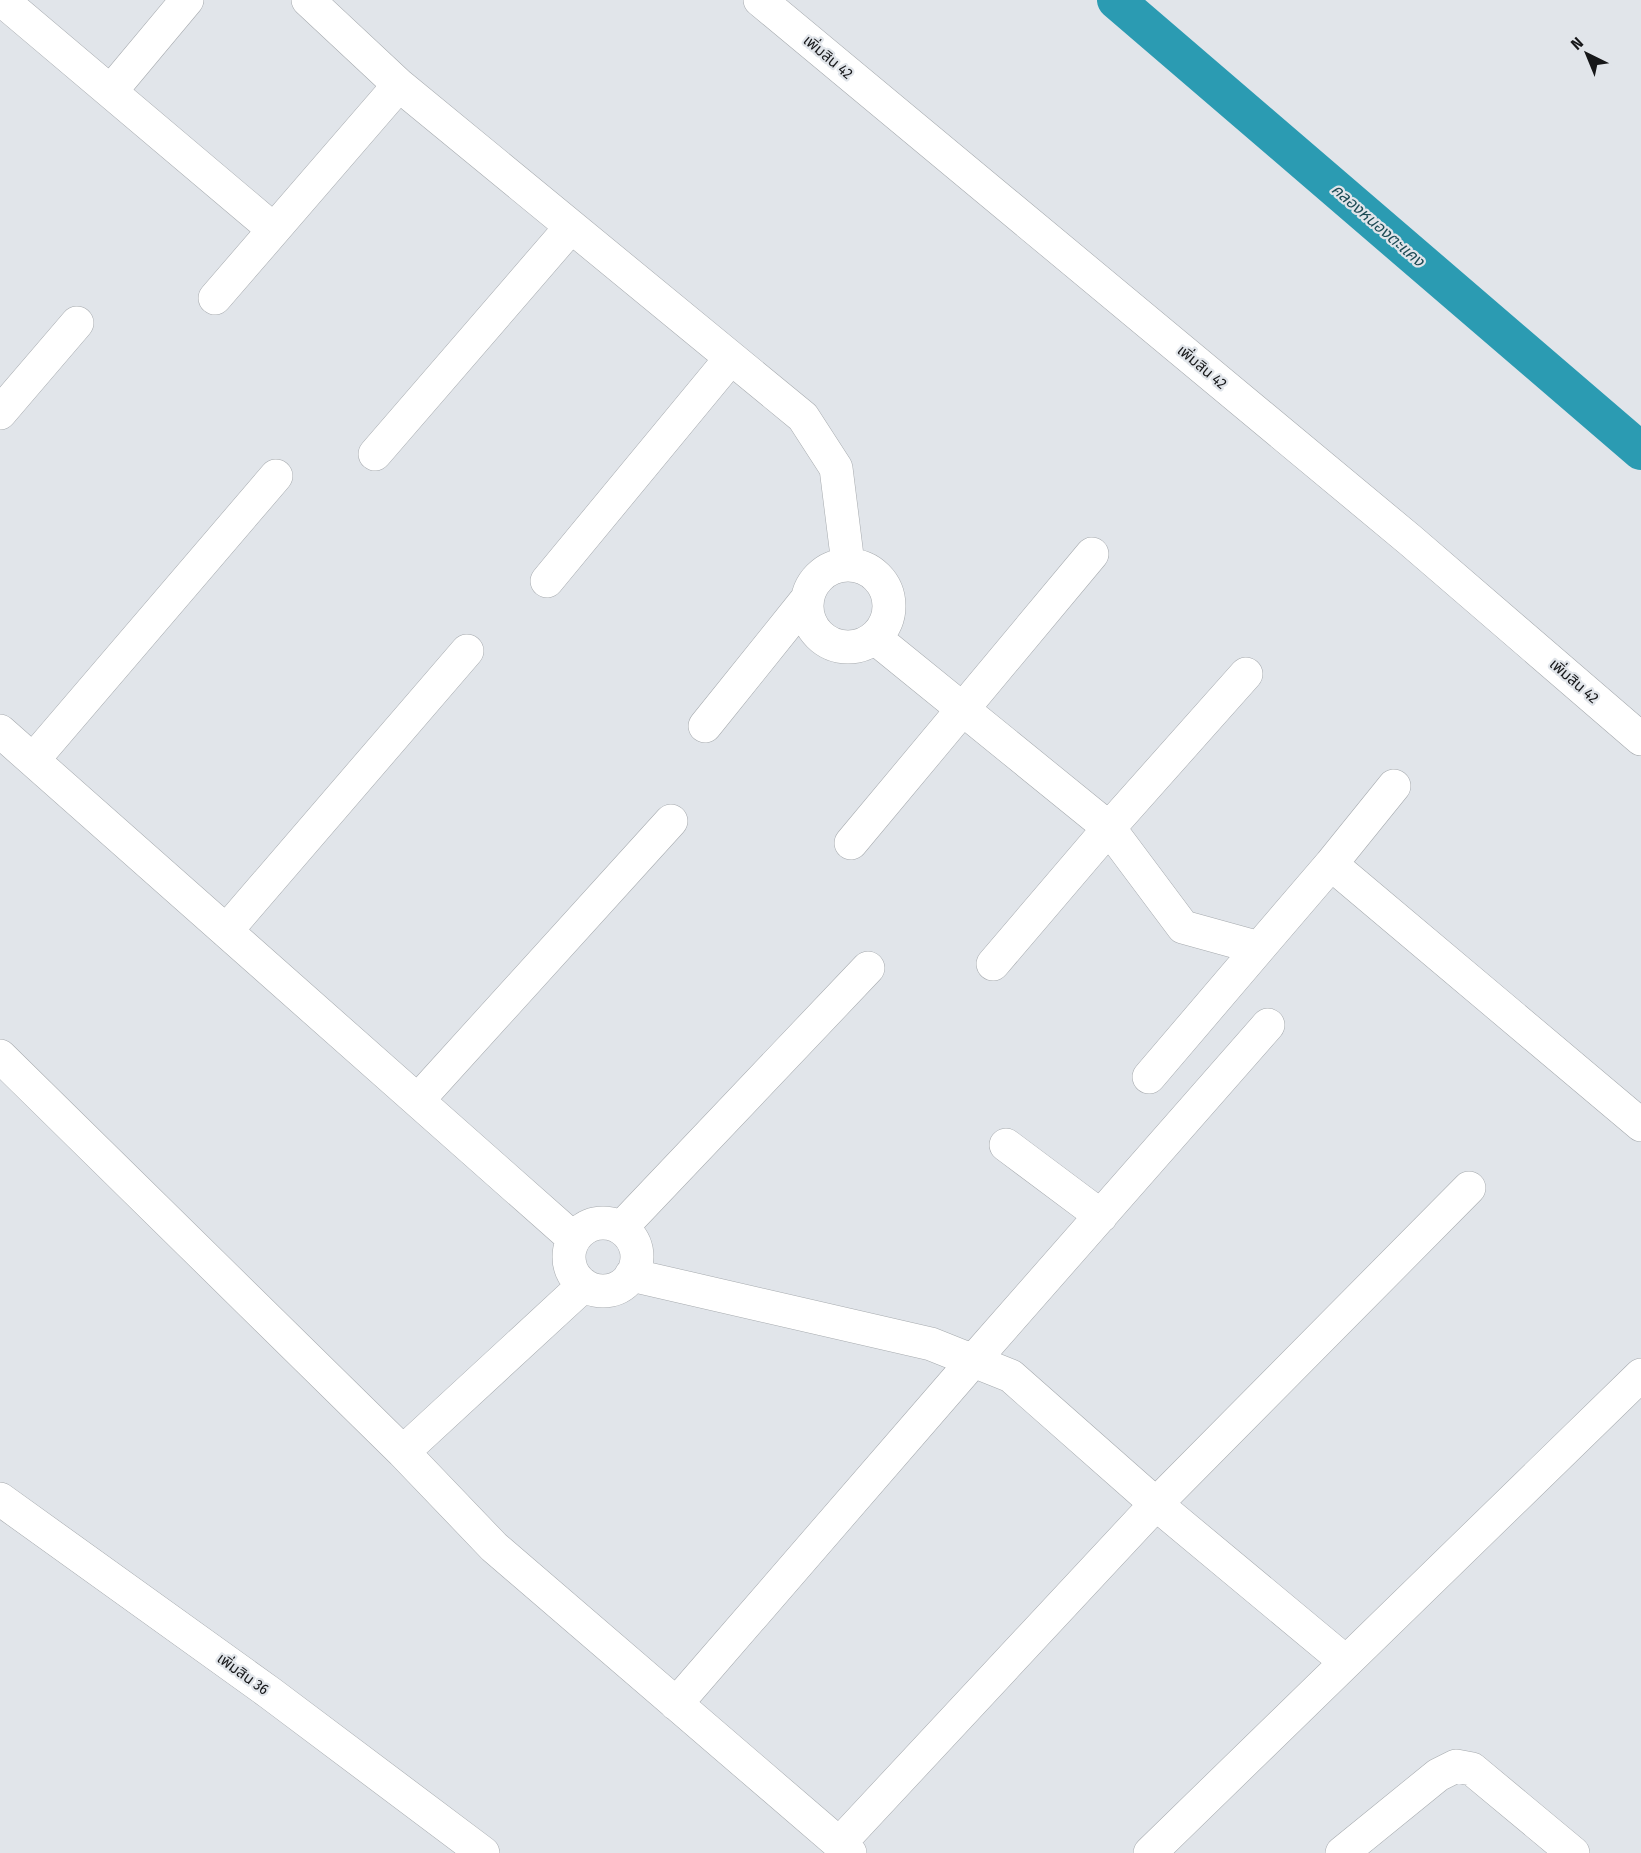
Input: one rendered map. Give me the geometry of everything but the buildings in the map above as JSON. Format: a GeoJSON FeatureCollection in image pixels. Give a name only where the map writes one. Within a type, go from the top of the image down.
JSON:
{"type":"FeatureCollection","features":[{"type":"Feature","properties":{"kind":"street"},"geometry":{"type":"LineString","coordinates":[[2,0],[273,229]]}},
{"type":"Feature","properties":{"kind":"street"},"geometry":{"type":"LineString","coordinates":[[111,91],[187,0]]}},
{"type":"Feature","properties":{"kind":"street"},"geometry":{"type":"LineString","coordinates":[[308,0],[399,85],[803,417],[836,468],[848,564]]}},
{"type":"Feature","properties":{"kind":"street","name":"เพิ่มสิน 42"},"geometry":{"type":"LineString","coordinates":[[760,0],[1410,540],[1641,739]]}},
{"type":"Feature","properties":{"kind":"street"},"geometry":{"type":"LineString","coordinates":[[214,298],[399,85]]}},
{"type":"Feature","properties":{"kind":"street"},"geometry":{"type":"LineString","coordinates":[[375,454],[572,227]]}},
{"type":"Feature","properties":{"kind":"street"},"geometry":{"type":"LineString","coordinates":[[0,413],[77,323]]}},
{"type":"Feature","properties":{"kind":"street"},"geometry":{"type":"LineString","coordinates":[[547,581],[731,358]]}},
{"type":"Feature","properties":{"kind":"street"},"geometry":{"type":"LineString","coordinates":[[33,760],[276,476]]}},
{"type":"Feature","properties":{"kind":"street"},"geometry":{"type":"LineString","coordinates":[[851,843],[1092,554]]}},
{"type":"Feature","properties":{"kind":"street"},"geometry":{"type":"LineString","coordinates":[[705,726],[807,599],[812,585],[822,574],[834,567],[848,564],[862,567],[875,574],[885,585],[889,598],[889,612],[884,627],[875,638],[863,645],[848,647],[834,645],[822,638],[812,627],[807,599]]}},
{"type":"Feature","properties":{"kind":"street"},"geometry":{"type":"LineString","coordinates":[[875,638],[1109,828],[1183,927],[1259,948]]}},
{"type":"Feature","properties":{"kind":"street"},"geometry":{"type":"LineString","coordinates":[[226,931],[467,651]]}},
{"type":"Feature","properties":{"kind":"street"},"geometry":{"type":"LineString","coordinates":[[993,964],[1245,674]]}},
{"type":"Feature","properties":{"kind":"street"},"geometry":{"type":"LineString","coordinates":[[0,731],[574,1239]]}},
{"type":"Feature","properties":{"kind":"street"},"geometry":{"type":"LineString","coordinates":[[1149,1077],[1331,864],[1394,786]]}},
{"type":"Feature","properties":{"kind":"street"},"geometry":{"type":"LineString","coordinates":[[418,1100],[671,821]]}},
{"type":"Feature","properties":{"kind":"street"},"geometry":{"type":"LineString","coordinates":[[1331,864],[1641,1125]]}},
{"type":"Feature","properties":{"kind":"street"},"geometry":{"type":"LineString","coordinates":[[621,1228],[868,968]]}},
{"type":"Feature","properties":{"kind":"street"},"geometry":{"type":"LineString","coordinates":[[676,1704],[1268,1025]]}},
{"type":"Feature","properties":{"kind":"street"},"geometry":{"type":"LineString","coordinates":[[0,1056],[403,1452],[494,1547],[844,1848],[1156,1504],[1469,1188]]}},
{"type":"Feature","properties":{"kind":"street"},"geometry":{"type":"LineString","coordinates":[[1006,1145],[1101,1216]]}},
{"type":"Feature","properties":{"kind":"street"},"geometry":{"type":"LineString","coordinates":[[596,1224],[609,1224],[621,1228],[631,1238],[636,1250],[636,1263],[631,1275],[622,1285],[610,1290],[597,1290],[584,1285],[575,1276],[569,1264],[569,1251],[574,1239],[584,1229],[596,1224]]}},
{"type":"Feature","properties":{"kind":"street"},"geometry":{"type":"LineString","coordinates":[[631,1275],[931,1344],[1011,1376],[1156,1504],[1346,1662]]}},
{"type":"Feature","properties":{"kind":"street"},"geometry":{"type":"LineString","coordinates":[[403,1452],[584,1285]]}},
{"type":"Feature","properties":{"kind":"street"},"geometry":{"type":"LineString","coordinates":[[1150,1853],[1641,1375]]}},
{"type":"Feature","properties":{"kind":"street","name":"เพิ่มสิน 36"},"geometry":{"type":"LineString","coordinates":[[0,1499],[270,1693],[483,1853]]}},
{"type":"Feature","properties":{"kind":"street"},"geometry":{"type":"LineString","coordinates":[[1342,1853],[1438,1775],[1456,1766],[1472,1769],[1574,1853]]}},
{"type":"Feature","properties":{"kind":"waterway","name":"คลองหนองตะแคง"},"geometry":{"type":"LineString","coordinates":[[1116,0],[1641,451]]}}]}
